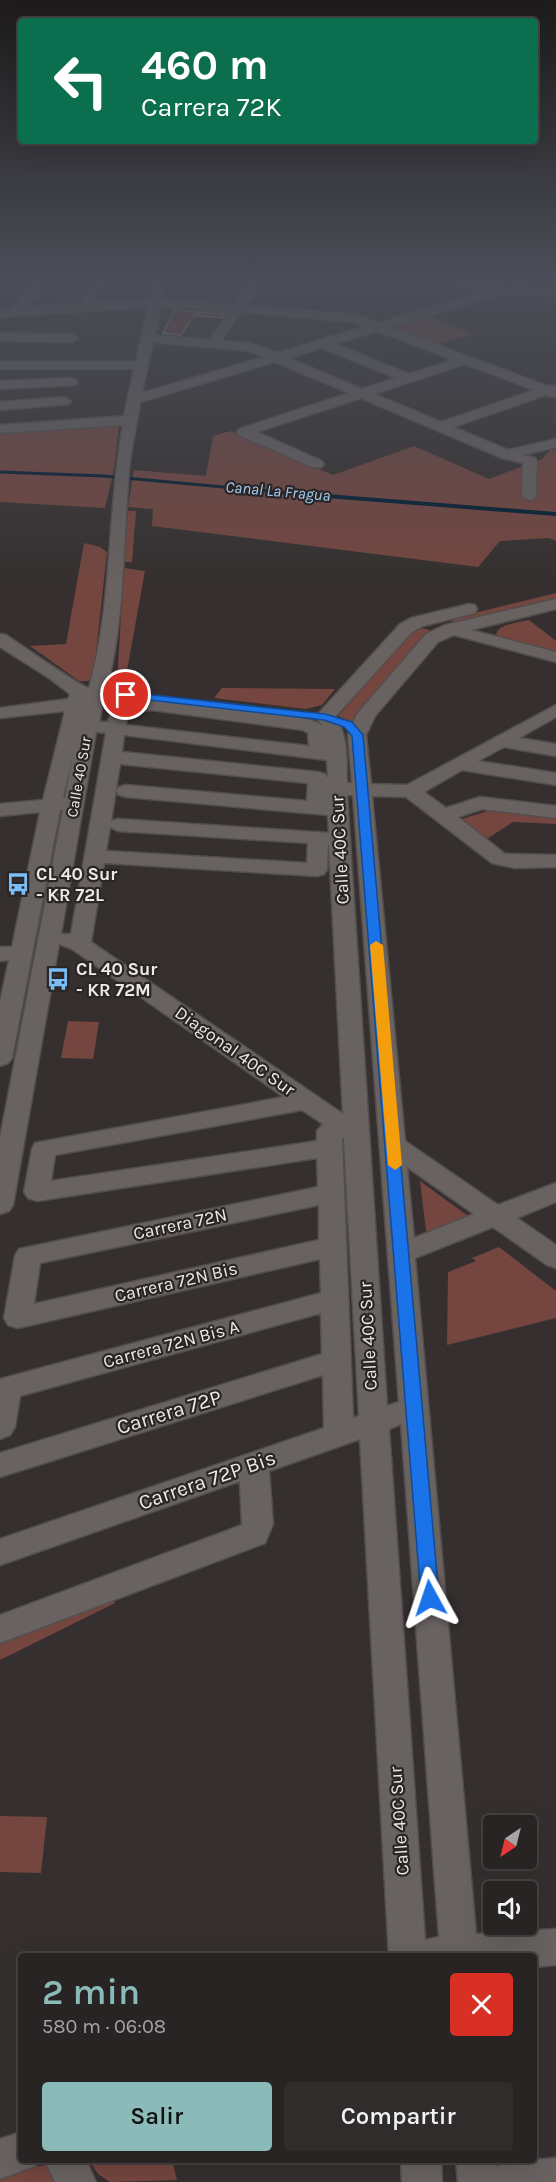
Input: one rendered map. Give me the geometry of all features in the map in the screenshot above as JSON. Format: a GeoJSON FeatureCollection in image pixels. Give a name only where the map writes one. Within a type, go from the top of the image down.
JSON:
{"type":"FeatureCollection","features":[{"type":"Feature","properties":{"kind":"street"},"geometry":{"type":"LineString","coordinates":[[56,425],[70,379]]}},
{"type":"Feature","properties":{"kind":"street","name":"Calle 40 Sur"},"geometry":{"type":"LineString","coordinates":[[0,1058],[11,953],[79,706],[105,663],[116,566],[122,475],[138,379]]}},
{"type":"Feature","properties":{"kind":"street"},"geometry":{"type":"LineString","coordinates":[[134,400],[207,379]]}},
{"type":"Feature","properties":{"kind":"street"},"geometry":{"type":"LineString","coordinates":[[328,379],[507,455],[530,461],[529,496]]}},
{"type":"Feature","properties":{"kind":"street"},"geometry":{"type":"LineString","coordinates":[[317,464],[244,432],[405,379]]}},
{"type":"Feature","properties":{"kind":"street"},"geometry":{"type":"LineString","coordinates":[[520,379],[553,390]]}},
{"type":"Feature","properties":{"kind":"street"},"geometry":{"type":"LineString","coordinates":[[0,385],[70,382]]}},
{"type":"Feature","properties":{"kind":"street"},"geometry":{"type":"LineString","coordinates":[[440,427],[553,390]]}},
{"type":"Feature","properties":{"kind":"street"},"geometry":{"type":"LineString","coordinates":[[0,406],[64,401]]}},
{"type":"Feature","properties":{"kind":"street"},"geometry":{"type":"LineString","coordinates":[[0,429],[130,420]]}},
{"type":"Feature","properties":{"kind":"street"},"geometry":{"type":"LineString","coordinates":[[507,455],[556,443]]}},
{"type":"Feature","properties":{"kind":"street"},"geometry":{"type":"LineString","coordinates":[[325,717],[411,624],[556,588]]}},
{"type":"Feature","properties":{"kind":"street"},"geometry":{"type":"LineString","coordinates":[[0,713],[169,699],[284,717],[325,717],[348,724],[357,735],[366,714],[427,643],[451,629],[556,604]]}},
{"type":"Feature","properties":{"kind":"street"},"geometry":{"type":"LineString","coordinates":[[423,620],[493,642],[556,657]]}},
{"type":"Feature","properties":{"kind":"street"},"geometry":{"type":"LineString","coordinates":[[0,639],[55,674],[79,706],[115,729],[327,754],[314,727],[284,717]]}},
{"type":"Feature","properties":{"kind":"street","name":"Calle 40 Sur"},"geometry":{"type":"LineString","coordinates":[[80,944],[120,707],[126,704],[156,705],[284,717]]}},
{"type":"Feature","properties":{"kind":"street","name":"Calle 40 Sur"},"geometry":{"type":"LineString","coordinates":[[0,1205],[74,804],[79,706]]}},
{"type":"Feature","properties":{"kind":"street","name":"Calle 40C Sur"},"geometry":{"type":"LineString","coordinates":[[94,856],[317,870],[338,809],[337,789],[327,754],[335,733],[325,717]]}},
{"type":"Feature","properties":{"kind":"street"},"geometry":{"type":"LineString","coordinates":[[337,789],[411,791],[551,717]]}},
{"type":"Feature","properties":{"kind":"street","name":"Calle 40C Sur"},"geometry":{"type":"LineString","coordinates":[[357,735],[415,1408],[450,1953]]}},
{"type":"Feature","properties":{"kind":"street"},"geometry":{"type":"LineString","coordinates":[[502,741],[556,750]]}},
{"type":"Feature","properties":{"kind":"street","name":"Calle 40C Sur"},"geometry":{"type":"LineString","coordinates":[[110,757],[318,778],[317,808]]}},
{"type":"Feature","properties":{"kind":"street"},"geometry":{"type":"LineString","coordinates":[[459,764],[556,779]]}},
{"type":"Feature","properties":{"kind":"street"},"geometry":{"type":"LineString","coordinates":[[126,791],[338,809]]}},
{"type":"Feature","properties":{"kind":"street"},"geometry":{"type":"LineString","coordinates":[[411,791],[498,859],[515,862],[556,861]]}},
{"type":"Feature","properties":{"kind":"street"},"geometry":{"type":"LineString","coordinates":[[443,816],[480,803],[556,812]]}},
{"type":"Feature","properties":{"kind":"street"},"geometry":{"type":"LineString","coordinates":[[0,810],[74,804]]}},
{"type":"Feature","properties":{"kind":"street"},"geometry":{"type":"LineString","coordinates":[[118,825],[328,839]]}},
{"type":"Feature","properties":{"kind":"street","name":"Calle 40C Sur"},"geometry":{"type":"LineString","coordinates":[[328,839],[351,1048],[408,1953]]}},
{"type":"Feature","properties":{"kind":"street","name":"Diagonal 40C Sur"},"geometry":{"type":"LineString","coordinates":[[49,936],[80,944],[357,1136]]}},
{"type":"Feature","properties":{"kind":"street"},"geometry":{"type":"LineString","coordinates":[[351,1048],[385,1048]]}},
{"type":"Feature","properties":{"kind":"street"},"geometry":{"type":"LineString","coordinates":[[306,1101],[44,1149],[37,1192],[331,1147]]}},
{"type":"Feature","properties":{"kind":"street","name":"Calle 40C Sur"},"geometry":{"type":"LineString","coordinates":[[328,1117],[331,1147],[339,1434]]}},
{"type":"Feature","properties":{"kind":"street"},"geometry":{"type":"LineString","coordinates":[[393,1145],[556,1258]]}},
{"type":"Feature","properties":{"kind":"street"},"geometry":{"type":"LineString","coordinates":[[402,1253],[556,1192]]}},
{"type":"Feature","properties":{"kind":"street","name":"Carrera 72N"},"geometry":{"type":"LineString","coordinates":[[18,1318],[28,1256],[332,1193]]}},
{"type":"Feature","properties":{"kind":"street","name":"Carrera 72N Bis"},"geometry":{"type":"LineString","coordinates":[[18,1318],[334,1246]]}},
{"type":"Feature","properties":{"kind":"street","name":"Carrera 72N Bis A"},"geometry":{"type":"LineString","coordinates":[[0,1427],[7,1388],[335,1299]]}},
{"type":"Feature","properties":{"kind":"street","name":"Carrera 72P"},"geometry":{"type":"LineString","coordinates":[[0,1465],[337,1360]]}},
{"type":"Feature","properties":{"kind":"street","name":"Carrera 72P Bis"},"geometry":{"type":"LineString","coordinates":[[0,1552],[415,1408]]}},
{"type":"Feature","properties":{"kind":"street"},"geometry":{"type":"LineString","coordinates":[[0,1629],[254,1534],[258,1524],[254,1464]]}},
{"type":"Feature","properties":{"kind":"street"},"geometry":{"type":"LineString","coordinates":[[476,1953],[556,1947]]}},
{"type":"Feature","properties":{"kind":"street"},"geometry":{"type":"LineString","coordinates":[[0,2159],[18,2153]]}},
{"type":"Feature","properties":{"kind":"street"},"geometry":{"type":"LineString","coordinates":[[66,2163],[76,2182]]}},
{"type":"Feature","properties":{"kind":"street"},"geometry":{"type":"LineString","coordinates":[[421,2163],[422,2182]]}},
{"type":"Feature","properties":{"kind":"street"},"geometry":{"type":"LineString","coordinates":[[476,2163],[478,2182]]}},
{"type":"Feature","properties":{"kind":"street"},"geometry":{"type":"LineString","coordinates":[[509,2182],[556,2178]]}},
{"type":"Feature","properties":{"kind":"shaded area"},"geometry":{"type":"Polygon","coordinates":[[[109,424],[119,428],[114,469],[105,508],[0,502],[0,433],[109,424]]]}},
{"type":"Feature","properties":{"kind":"shaded area"},"geometry":{"type":"Polygon","coordinates":[[[231,431],[333,475],[414,446],[489,479],[542,459],[550,450],[556,449],[556,541],[549,538],[500,541],[478,567],[152,526],[153,509],[128,507],[134,470],[206,476],[213,436],[231,431]]]}},
{"type":"Feature","properties":{"kind":"shaded area"},"geometry":{"type":"Polygon","coordinates":[[[128,511],[136,511],[132,562],[124,562],[128,511]]]}},
{"type":"Feature","properties":{"kind":"shaded area"},"geometry":{"type":"Polygon","coordinates":[[[84,543],[100,547],[107,552],[93,681],[79,681],[30,646],[66,644],[84,543]]]}},
{"type":"Feature","properties":{"kind":"shaded area"},"geometry":{"type":"Polygon","coordinates":[[[124,568],[145,571],[126,676],[136,687],[149,691],[131,689],[117,682],[124,568]]]}},
{"type":"Feature","properties":{"kind":"shaded area"},"geometry":{"type":"Polygon","coordinates":[[[556,593],[556,599],[456,624],[450,619],[556,593]]]}},
{"type":"Feature","properties":{"kind":"shaded area"},"geometry":{"type":"Polygon","coordinates":[[[529,620],[556,641],[556,651],[505,641],[496,634],[498,630],[506,626],[529,620]]]}},
{"type":"Feature","properties":{"kind":"shaded area"},"geometry":{"type":"Polygon","coordinates":[[[415,627],[430,630],[361,708],[353,723],[338,716],[415,627]]]}},
{"type":"Feature","properties":{"kind":"shaded area"},"geometry":{"type":"Polygon","coordinates":[[[222,688],[335,689],[322,705],[306,709],[214,698],[222,688]]]}},
{"type":"Feature","properties":{"kind":"shaded area"},"geometry":{"type":"Polygon","coordinates":[[[494,809],[556,817],[556,824],[513,822],[485,840],[462,819],[494,809]]]}},
{"type":"Feature","properties":{"kind":"shaded area"},"geometry":{"type":"Polygon","coordinates":[[[68,1021],[99,1022],[93,1059],[61,1058],[68,1021]]]}},
{"type":"Feature","properties":{"kind":"shaded area"},"geometry":{"type":"Polygon","coordinates":[[[420,1181],[472,1219],[427,1239],[420,1181]]]}},
{"type":"Feature","properties":{"kind":"shaded area"},"geometry":{"type":"Polygon","coordinates":[[[499,1247],[556,1291],[556,1318],[447,1345],[448,1272],[476,1261],[472,1258],[499,1247]]]}},
{"type":"Feature","properties":{"kind":"shaded area"},"geometry":{"type":"Polygon","coordinates":[[[112,1597],[115,1603],[0,1660],[0,1642],[112,1597]]]}},
{"type":"Feature","properties":{"kind":"shaded area"},"geometry":{"type":"Polygon","coordinates":[[[0,1816],[47,1817],[41,1873],[0,1872],[0,1816]]]}},
{"type":"Feature","properties":{"kind":"shaded area"},"geometry":{"type":"Polygon","coordinates":[[[91,2163],[173,2163],[177,2180],[110,2182],[98,2174],[91,2163]]]}},
{"type":"Feature","properties":{"kind":"shaded area"},"geometry":{"type":"Polygon","coordinates":[[[56,2164],[60,2182],[0,2182],[0,2171],[56,2164]]]}},
{"type":"Feature","properties":{"kind":"waterway","name":"Canal La Fragua"},"geometry":{"type":"LineString","coordinates":[[0,472],[104,476],[321,496]]}},
{"type":"Feature","properties":{"kind":"waterway","name":"Canal La Fragua"},"geometry":{"type":"LineString","coordinates":[[301,494],[556,514]]}},
{"type":"Feature","properties":{"kind":"slow traffic"},"geometry":{"type":"LineString","coordinates":[[376,945],[395,1165]]}},
{"type":"Feature","properties":{"kind":"place","name":"CL 40 Sur - KR 72L"},"geometry":{"type":"Point","coordinates":[18,884]}},
{"type":"Feature","properties":{"kind":"place","name":"CL 40 Sur - KR 72M"},"geometry":{"type":"Point","coordinates":[58,979]}},
{"type":"Feature","properties":{"kind":"route"},"geometry":{"type":"LineString","coordinates":[[126,695],[325,717],[348,724],[357,735],[430,1598]]}}]}
